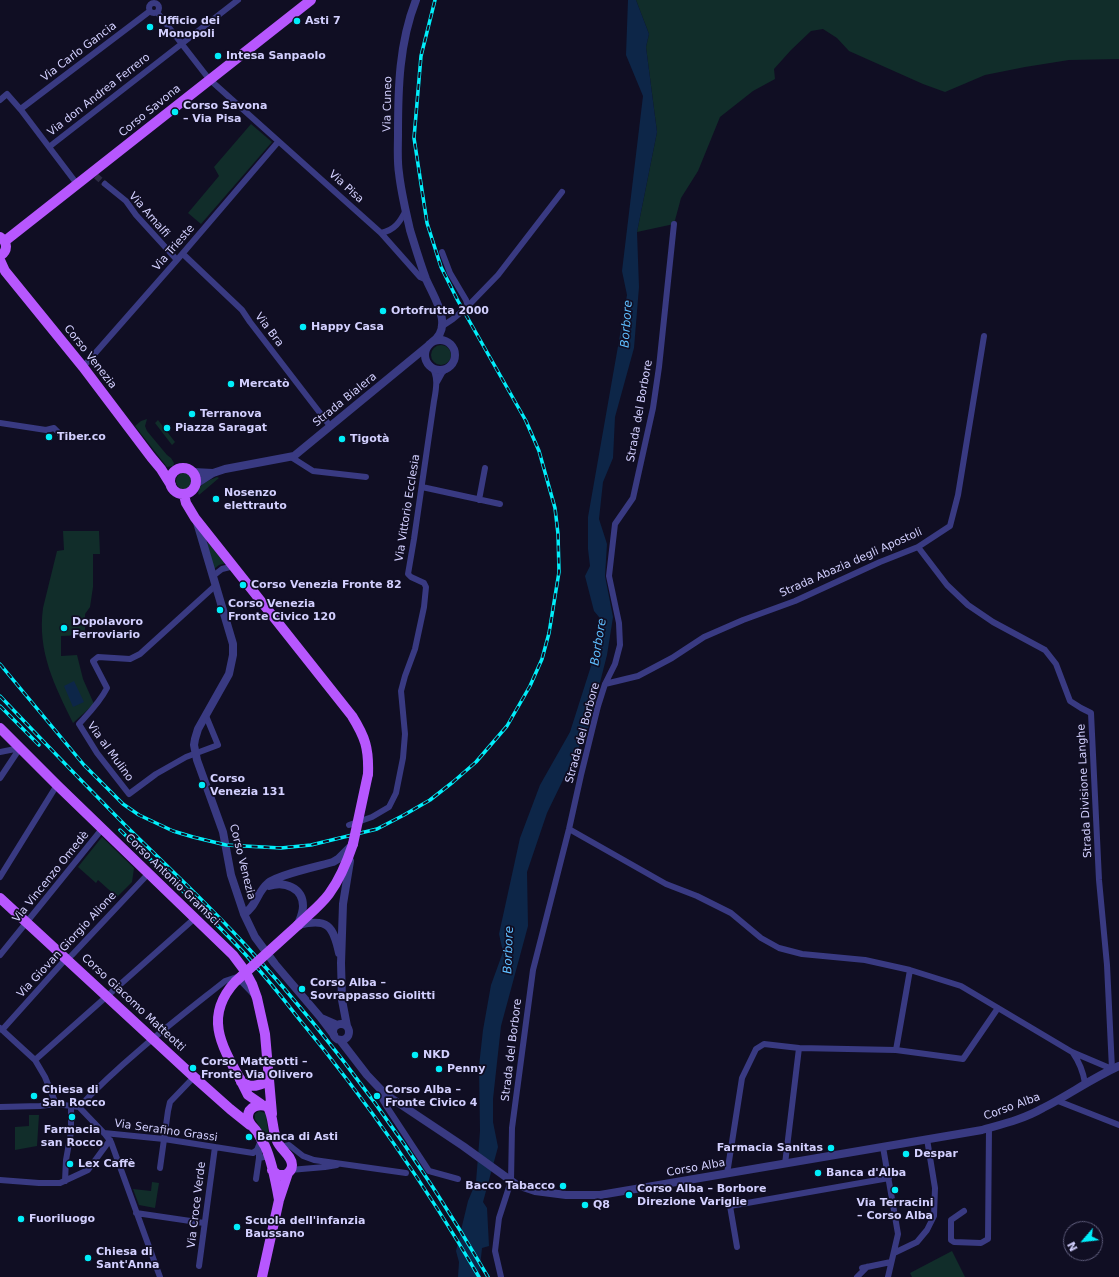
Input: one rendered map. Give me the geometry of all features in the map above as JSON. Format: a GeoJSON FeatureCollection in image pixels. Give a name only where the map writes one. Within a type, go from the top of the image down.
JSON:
{"type":"FeatureCollection","features":[{"type":"Feature","properties":{"kind":"main road","name":"Corso Savona"},"geometry":{"type":"LineString","coordinates":[[0,256],[6,250],[6,244],[2,239],[77,184],[94,174],[209,79],[311,0]]}},
{"type":"Feature","properties":{"kind":"main road","name":"Corso Venezia"},"geometry":{"type":"LineString","coordinates":[[0,260],[5,271],[82,367],[161,469],[171,485]]}},
{"type":"Feature","properties":{"kind":"main road"},"geometry":{"type":"LineString","coordinates":[[183,468],[193,472],[196,479],[196,484],[192,492],[184,495],[175,492],[170,480],[174,472],[183,468]]}},
{"type":"Feature","properties":{"kind":"main road"},"geometry":{"type":"LineString","coordinates":[[161,469],[174,472]]}},
{"type":"Feature","properties":{"kind":"main road","name":"Corso Venezia"},"geometry":{"type":"LineString","coordinates":[[184,495],[186,503],[195,518],[352,716],[360,730],[369,758],[368,774],[353,844],[335,886],[321,903],[235,982],[227,991],[220,1005],[217,1024],[218,1034],[227,1056],[248,1094]]}},
{"type":"Feature","properties":{"kind":"main road","name":"Corso Antonio Gramsci"},"geometry":{"type":"LineString","coordinates":[[0,728],[148,874],[195,918],[232,955],[245,972],[252,984],[257,998],[265,1034],[274,1133],[280,1147],[292,1153]]}},
{"type":"Feature","properties":{"kind":"main road","name":"Corso Giacomo Matteotti"},"geometry":{"type":"LineString","coordinates":[[0,898],[194,1077],[257,1132],[264,1157],[272,1170],[279,1200]]}},
{"type":"Feature","properties":{"kind":"main road"},"geometry":{"type":"LineString","coordinates":[[241,1081],[247,1086],[255,1086],[269,1081]]}},
{"type":"Feature","properties":{"kind":"main road"},"geometry":{"type":"LineString","coordinates":[[248,1094],[250,1103],[248,1117],[250,1125]]}},
{"type":"Feature","properties":{"kind":"main road"},"geometry":{"type":"LineString","coordinates":[[248,1094],[261,1104],[268,1107],[272,1114]]}},
{"type":"Feature","properties":{"kind":"main road"},"geometry":{"type":"LineString","coordinates":[[249,1112],[253,1107],[261,1104]]}},
{"type":"Feature","properties":{"kind":"main road"},"geometry":{"type":"LineString","coordinates":[[262,1277],[279,1200],[292,1163],[292,1153]]}},
{"type":"Feature","properties":{"kind":"main road"},"geometry":{"type":"LineString","coordinates":[[272,1170],[278,1174],[285,1175],[289,1172]]}},
{"type":"Feature","properties":{"kind":"street","name":"Via don Andrea Ferrero"},"geometry":{"type":"LineString","coordinates":[[49,147],[238,0]]}},
{"type":"Feature","properties":{"kind":"street","name":"Via Cuneo"},"geometry":{"type":"LineString","coordinates":[[416,0],[407,27],[399,70],[399,173],[410,229],[427,280]]}},
{"type":"Feature","properties":{"kind":"street","name":"Via Pisa"},"geometry":{"type":"LineString","coordinates":[[153,4],[152,13],[157,12],[209,79],[381,233],[406,260],[420,278],[427,280],[440,308],[441,327],[444,335],[451,344]]}},
{"type":"Feature","properties":{"kind":"street","name":"Via Carlo Gancia"},"geometry":{"type":"LineString","coordinates":[[21,110],[153,4]]}},
{"type":"Feature","properties":{"kind":"street"},"geometry":{"type":"LineString","coordinates":[[0,100],[7,94],[21,110],[77,184]]}},
{"type":"Feature","properties":{"kind":"street","name":"Via Trieste"},"geometry":{"type":"LineString","coordinates":[[82,367],[177,260],[278,142]]}},
{"type":"Feature","properties":{"kind":"street","name":"Via Amalfi"},"geometry":{"type":"LineString","coordinates":[[105,184],[125,200],[136,216],[177,260]]}},
{"type":"Feature","properties":{"kind":"street"},"geometry":{"type":"LineString","coordinates":[[429,365],[425,356],[430,343],[439,336],[441,327],[468,307],[498,275],[562,192]]}},
{"type":"Feature","properties":{"kind":"street"},"geometry":{"type":"LineString","coordinates":[[381,233],[390,231],[396,227],[402,219],[406,209]]}},
{"type":"Feature","properties":{"kind":"street","name":"Strada del Borbore"},"geometry":{"type":"LineString","coordinates":[[501,1277],[495,1250],[499,1218],[511,1181],[512,1128],[533,970],[569,829],[598,706],[605,684],[615,664],[620,646],[619,623],[609,576],[615,524],[633,498],[653,408],[659,367],[674,224]]}},
{"type":"Feature","properties":{"kind":"street"},"geometry":{"type":"LineString","coordinates":[[442,252],[450,273],[466,300],[468,307]]}},
{"type":"Feature","properties":{"kind":"street","name":"Via Bra"},"geometry":{"type":"LineString","coordinates":[[182,254],[242,310],[330,426]]}},
{"type":"Feature","properties":{"kind":"street","name":"Strada Abazia degli Apostoli"},"geometry":{"type":"LineString","coordinates":[[605,684],[638,676],[672,658],[704,637],[743,620],[795,601],[880,562],[918,547],[950,526],[958,495],[984,336]]}},
{"type":"Feature","properties":{"kind":"street"},"geometry":{"type":"LineString","coordinates":[[412,360],[420,360],[438,370],[448,367],[454,361],[454,348],[451,344],[441,339],[430,343]]}},
{"type":"Feature","properties":{"kind":"street","name":"Strada Bialera"},"geometry":{"type":"LineString","coordinates":[[196,484],[213,473],[233,466],[291,457],[300,452],[412,360],[430,343]]}},
{"type":"Feature","properties":{"kind":"street","name":"Via Vittorio Ecclesia"},"geometry":{"type":"LineString","coordinates":[[348,825],[372,817],[389,807],[396,793],[403,758],[405,734],[401,691],[415,649],[424,607],[426,587],[424,583],[408,574],[436,384],[435,374],[429,365]]}},
{"type":"Feature","properties":{"kind":"street","name":"Via Vittorio Ecclesia"},"geometry":{"type":"LineString","coordinates":[[436,384],[442,373],[448,367]]}},
{"type":"Feature","properties":{"kind":"street"},"geometry":{"type":"LineString","coordinates":[[0,423],[46,430],[54,428],[62,436]]}},
{"type":"Feature","properties":{"kind":"street"},"geometry":{"type":"LineString","coordinates":[[291,457],[313,471],[366,477]]}},
{"type":"Feature","properties":{"kind":"street"},"geometry":{"type":"LineString","coordinates":[[479,500],[485,468]]}},
{"type":"Feature","properties":{"kind":"street","name":"Strada Bialera"},"geometry":{"type":"LineString","coordinates":[[193,472],[213,473]]}},
{"type":"Feature","properties":{"kind":"street"},"geometry":{"type":"LineString","coordinates":[[422,487],[500,504]]}},
{"type":"Feature","properties":{"kind":"street","name":"Corso Venezia"},"geometry":{"type":"LineString","coordinates":[[195,518],[232,636],[233,656],[229,674],[195,739],[196,754],[223,832],[231,875],[244,914],[256,937],[275,964],[337,1038]]}},
{"type":"Feature","properties":{"kind":"street","name":"Strada Divisione Langhe"},"geometry":{"type":"LineString","coordinates":[[918,547],[948,585],[968,605],[993,622],[1045,650],[1056,664],[1070,701],[1091,713],[1099,880],[1115,1068]]}},
{"type":"Feature","properties":{"kind":"street"},"geometry":{"type":"LineString","coordinates":[[213,576],[222,569],[234,566]]}},
{"type":"Feature","properties":{"kind":"street","name":"Via al Mulino"},"geometry":{"type":"LineString","coordinates":[[206,716],[218,745],[186,757],[156,774],[129,794],[101,759],[78,724],[104,695],[107,688],[93,661],[98,657],[130,659],[140,654],[216,585]]}},
{"type":"Feature","properties":{"kind":"street"},"geometry":{"type":"LineString","coordinates":[[0,752],[20,748]]}},
{"type":"Feature","properties":{"kind":"street"},"geometry":{"type":"LineString","coordinates":[[0,778],[20,748]]}},
{"type":"Feature","properties":{"kind":"street"},"geometry":{"type":"LineString","coordinates":[[0,877],[57,785]]}},
{"type":"Feature","properties":{"kind":"street","name":"Via Vincenzo Omedè"},"geometry":{"type":"LineString","coordinates":[[0,955],[102,829]]}},
{"type":"Feature","properties":{"kind":"street"},"geometry":{"type":"LineString","coordinates":[[569,829],[666,884],[697,896],[731,913],[761,938],[779,948],[802,954],[865,960],[910,970],[961,986],[1072,1052],[1115,1068]]}},
{"type":"Feature","properties":{"kind":"street"},"geometry":{"type":"LineString","coordinates":[[244,914],[252,908],[263,888],[273,880],[338,859],[353,844]]}},
{"type":"Feature","properties":{"kind":"street"},"geometry":{"type":"LineString","coordinates":[[342,1000],[337,1025],[333,1031],[337,1038],[345,1039],[349,1031],[342,1000],[341,963],[343,904],[353,844]]}},
{"type":"Feature","properties":{"kind":"street","name":"Via Giovan Giorgio Alione"},"geometry":{"type":"LineString","coordinates":[[1,1029],[148,874]]}},
{"type":"Feature","properties":{"kind":"street"},"geometry":{"type":"LineString","coordinates":[[263,888],[280,883],[287,884],[294,888],[299,893],[303,907],[298,925],[319,922],[329,927],[336,938],[341,963]]}},
{"type":"Feature","properties":{"kind":"street"},"geometry":{"type":"LineString","coordinates":[[35,1060],[195,918]]}},
{"type":"Feature","properties":{"kind":"street"},"geometry":{"type":"LineString","coordinates":[[896,1050],[910,970]]}},
{"type":"Feature","properties":{"kind":"street"},"geometry":{"type":"LineString","coordinates":[[0,1107],[56,1104],[79,1107],[91,1094],[153,1038],[225,981],[237,977],[257,998]]}},
{"type":"Feature","properties":{"kind":"street"},"geometry":{"type":"LineString","coordinates":[[727,1174],[742,1078],[756,1049],[764,1044],[799,1048],[896,1050],[963,1059],[998,1008]]}},
{"type":"Feature","properties":{"kind":"street","name":"Corso Venezia"},"geometry":{"type":"LineString","coordinates":[[321,1018],[337,1025]]}},
{"type":"Feature","properties":{"kind":"street"},"geometry":{"type":"LineString","coordinates":[[337,1025],[342,1024],[347,1026]]}},
{"type":"Feature","properties":{"kind":"street"},"geometry":{"type":"LineString","coordinates":[[1,1029],[35,1060],[45,1077],[56,1104]]}},
{"type":"Feature","properties":{"kind":"street","name":"Corso Alba"},"geometry":{"type":"LineString","coordinates":[[348,1035],[354,1059]]}},
{"type":"Feature","properties":{"kind":"street","name":"Corso Alba"},"geometry":{"type":"LineString","coordinates":[[337,1038],[375,1085],[385,1094],[463,1146],[522,1188],[566,1195],[590,1196],[727,1174],[989,1128],[1027,1116],[1058,1101],[1085,1083],[1115,1068]]}},
{"type":"Feature","properties":{"kind":"street"},"geometry":{"type":"LineString","coordinates":[[785,1164],[799,1048]]}},
{"type":"Feature","properties":{"kind":"street"},"geometry":{"type":"LineString","coordinates":[[1072,1052],[1078,1060],[1085,1083]]}},
{"type":"Feature","properties":{"kind":"street"},"geometry":{"type":"LineString","coordinates":[[160,1168],[170,1102],[194,1077]]}},
{"type":"Feature","properties":{"kind":"street","name":"Corso Alba"},"geometry":{"type":"LineString","coordinates":[[385,1094],[382,1099],[429,1171],[458,1179]]}},
{"type":"Feature","properties":{"kind":"street"},"geometry":{"type":"LineString","coordinates":[[1058,1101],[1119,1125]]}},
{"type":"Feature","properties":{"kind":"street"},"geometry":{"type":"LineString","coordinates":[[65,1181],[66,1160],[71,1132],[70,1105]]}},
{"type":"Feature","properties":{"kind":"street","name":"Via Serafino Grassi"},"geometry":{"type":"LineString","coordinates":[[79,1107],[104,1133],[164,1139],[253,1153],[257,1150],[260,1144]]}},
{"type":"Feature","properties":{"kind":"street"},"geometry":{"type":"LineString","coordinates":[[964,1210],[951,1220],[951,1240],[954,1242],[984,1242],[988,1239],[989,1128]]}},
{"type":"Feature","properties":{"kind":"street"},"geometry":{"type":"LineString","coordinates":[[104,1133],[110,1140],[160,1277]]}},
{"type":"Feature","properties":{"kind":"street"},"geometry":{"type":"LineString","coordinates":[[894,1253],[916,1242],[927,1230],[934,1216],[935,1188],[928,1139]]}},
{"type":"Feature","properties":{"kind":"street"},"geometry":{"type":"LineString","coordinates":[[0,1180],[60,1183],[88,1170],[110,1140]]}},
{"type":"Feature","properties":{"kind":"street","name":"Via Croce Verde"},"geometry":{"type":"LineString","coordinates":[[199,1266],[215,1147]]}},
{"type":"Feature","properties":{"kind":"street"},"geometry":{"type":"LineString","coordinates":[[883,1147],[898,1234],[888,1277]]}},
{"type":"Feature","properties":{"kind":"street"},"geometry":{"type":"LineString","coordinates":[[292,1153],[308,1159],[406,1173]]}},
{"type":"Feature","properties":{"kind":"street"},"geometry":{"type":"LineString","coordinates":[[256,1179],[264,1157]]}},
{"type":"Feature","properties":{"kind":"street"},"geometry":{"type":"LineString","coordinates":[[289,1172],[342,1164]]}},
{"type":"Feature","properties":{"kind":"street"},"geometry":{"type":"LineString","coordinates":[[737,1247],[730,1206],[889,1178]]}},
{"type":"Feature","properties":{"kind":"street"},"geometry":{"type":"LineString","coordinates":[[136,1213],[204,1223]]}},
{"type":"Feature","properties":{"kind":"street"},"geometry":{"type":"LineString","coordinates":[[857,1277],[865,1267],[891,1262]]}},
{"type":"Feature","properties":{"kind":"green space"},"geometry":{"type":"Polygon","coordinates":[[[636,0],[1119,0],[1119,59],[1069,60],[1025,67],[985,75],[945,92],[923,84],[849,51],[837,38],[823,29],[811,31],[774,69],[775,79],[753,91],[720,117],[698,171],[681,198],[674,224],[637,232],[657,132],[646,47],[649,34],[636,0]]]}},
{"type":"Feature","properties":{"kind":"green space"},"geometry":{"type":"Polygon","coordinates":[[[251,124],[272,142],[201,224],[188,213],[219,176],[214,167],[251,124]]]}},
{"type":"Feature","properties":{"kind":"green space"},"geometry":{"type":"Polygon","coordinates":[[[437,345],[445,345],[451,351],[451,359],[445,365],[437,365],[431,359],[431,351],[437,345]]]}},
{"type":"Feature","properties":{"kind":"green space"},"geometry":{"type":"Polygon","coordinates":[[[147,419],[145,426],[147,431],[171,458],[174,463],[173,466],[167,467],[135,426],[141,421],[147,419]]]}},
{"type":"Feature","properties":{"kind":"green space"},"geometry":{"type":"Polygon","coordinates":[[[158,420],[175,442],[172,445],[155,423],[158,420]]]}},
{"type":"Feature","properties":{"kind":"green space"},"geometry":{"type":"Polygon","coordinates":[[[184,473],[191,478],[192,481],[187,488],[184,489],[177,484],[176,481],[181,474],[184,473]]]}},
{"type":"Feature","properties":{"kind":"green space"},"geometry":{"type":"Polygon","coordinates":[[[217,477],[219,478],[199,495],[199,490],[203,485],[217,477]]]}},
{"type":"Feature","properties":{"kind":"green space","name":"Dopolavoro Ferroviario"},"geometry":{"type":"Polygon","coordinates":[[[63,531],[99,531],[100,554],[93,554],[93,587],[90,607],[85,614],[85,635],[61,636],[61,656],[77,655],[83,679],[94,704],[73,723],[49,668],[45,654],[42,624],[43,608],[57,551],[64,550],[63,531]]]}},
{"type":"Feature","properties":{"kind":"green space"},"geometry":{"type":"Polygon","coordinates":[[[208,542],[226,563],[219,565],[214,569],[207,544],[208,542]]]}},
{"type":"Feature","properties":{"kind":"green space"},"geometry":{"type":"Polygon","coordinates":[[[102,837],[134,868],[132,882],[117,897],[98,880],[96,883],[78,867],[102,837]]]}},
{"type":"Feature","properties":{"kind":"green space"},"geometry":{"type":"Polygon","coordinates":[[[259,1111],[265,1113],[266,1116],[270,1144],[255,1119],[255,1114],[259,1111]]]}},
{"type":"Feature","properties":{"kind":"green space"},"geometry":{"type":"Polygon","coordinates":[[[29,1115],[39,1115],[37,1146],[15,1150],[15,1127],[29,1126],[29,1115]]]}},
{"type":"Feature","properties":{"kind":"green space"},"geometry":{"type":"Polygon","coordinates":[[[152,1182],[159,1183],[155,1208],[139,1205],[133,1189],[151,1191],[152,1182]]]}},
{"type":"Feature","properties":{"kind":"green space"},"geometry":{"type":"Polygon","coordinates":[[[952,1251],[965,1277],[912,1277],[910,1273],[952,1251]]]}},
{"type":"Feature","properties":{"kind":"water","name":"Borbore"},"geometry":{"type":"Polygon","coordinates":[[[628,0],[636,0],[649,34],[646,47],[657,132],[637,232],[639,287],[634,348],[615,417],[613,458],[603,482],[599,519],[607,544],[605,576],[613,617],[607,655],[589,726],[547,813],[527,872],[528,926],[501,1026],[493,1099],[493,1122],[498,1147],[483,1202],[487,1208],[489,1246],[482,1248],[479,1277],[458,1277],[459,1262],[456,1251],[468,1201],[476,1182],[480,1131],[479,1066],[483,1030],[491,985],[503,952],[499,934],[520,838],[540,785],[570,732],[591,666],[599,617],[594,611],[585,576],[590,566],[588,549],[588,517],[627,295],[622,271],[643,96],[626,55],[628,0]]]}},
{"type":"Feature","properties":{"kind":"water"},"geometry":{"type":"Polygon","coordinates":[[[74,681],[84,702],[73,707],[64,686],[74,681]]]}},
{"type":"Feature","properties":{"kind":"tunnel"},"geometry":{"type":"LineString","coordinates":[[96,176],[105,184]]}},
{"type":"Feature","properties":{"kind":"railway"},"geometry":{"type":"LineString","coordinates":[[0,664],[84,765],[123,804],[139,815],[173,831],[226,845],[281,848],[311,845],[377,829],[430,800],[453,782],[476,762],[507,726],[530,686],[542,659],[549,633],[559,572],[558,534],[555,508],[539,451],[526,421],[458,301],[441,267],[427,223],[414,138],[421,56],[435,0]]}},
{"type":"Feature","properties":{"kind":"railway"},"geometry":{"type":"LineString","coordinates":[[0,696],[112,812],[220,918],[284,988],[316,1026],[378,1107],[407,1148],[435,1190],[488,1277]]}},
{"type":"Feature","properties":{"kind":"railway"},"geometry":{"type":"LineString","coordinates":[[0,706],[39,745]]}},
{"type":"Feature","properties":{"kind":"railway"},"geometry":{"type":"LineString","coordinates":[[120,830],[245,954],[324,1050],[394,1144],[438,1210],[479,1277]]}},
{"type":"Feature","properties":{"kind":"place","name":"Asti 7"},"geometry":{"type":"Point","coordinates":[297,21]}},
{"type":"Feature","properties":{"kind":"place","name":"Ufficio dei Monopoli"},"geometry":{"type":"Point","coordinates":[150,27]}},
{"type":"Feature","properties":{"kind":"place","name":"Intesa Sanpaolo"},"geometry":{"type":"Point","coordinates":[218,56]}},
{"type":"Feature","properties":{"kind":"place","name":"Corso Savona – Via Pisa"},"geometry":{"type":"Point","coordinates":[175,112]}},
{"type":"Feature","properties":{"kind":"place","name":"Ortofrutta 2000"},"geometry":{"type":"Point","coordinates":[383,311]}},
{"type":"Feature","properties":{"kind":"place","name":"Happy Casa"},"geometry":{"type":"Point","coordinates":[303,327]}},
{"type":"Feature","properties":{"kind":"place","name":"Mercatò"},"geometry":{"type":"Point","coordinates":[231,384]}},
{"type":"Feature","properties":{"kind":"place","name":"Terranova"},"geometry":{"type":"Point","coordinates":[192,414]}},
{"type":"Feature","properties":{"kind":"place","name":"Piazza Saragat"},"geometry":{"type":"Point","coordinates":[167,428]}},
{"type":"Feature","properties":{"kind":"place","name":"Tiber.co"},"geometry":{"type":"Point","coordinates":[49,437]}},
{"type":"Feature","properties":{"kind":"place","name":"Tigotà"},"geometry":{"type":"Point","coordinates":[342,439]}},
{"type":"Feature","properties":{"kind":"place","name":"Nosenzo elettrauto"},"geometry":{"type":"Point","coordinates":[216,499]}},
{"type":"Feature","properties":{"kind":"place","name":"Corso Venezia Fronte 82"},"geometry":{"type":"Point","coordinates":[243,585]}},
{"type":"Feature","properties":{"kind":"place","name":"Corso Venezia Fronte Civico 120"},"geometry":{"type":"Point","coordinates":[220,610]}},
{"type":"Feature","properties":{"kind":"place","name":"Dopolavoro Ferroviario"},"geometry":{"type":"Point","coordinates":[64,628]}},
{"type":"Feature","properties":{"kind":"place","name":"Corso Venezia 131"},"geometry":{"type":"Point","coordinates":[202,785]}},
{"type":"Feature","properties":{"kind":"place","name":"Corso Alba – Sovrappasso Giolitti"},"geometry":{"type":"Point","coordinates":[302,989]}},
{"type":"Feature","properties":{"kind":"place","name":"NKD"},"geometry":{"type":"Point","coordinates":[415,1055]}},
{"type":"Feature","properties":{"kind":"place","name":"Corso Matteotti – Fronte Via Olivero"},"geometry":{"type":"Point","coordinates":[193,1068]}},
{"type":"Feature","properties":{"kind":"place","name":"Penny"},"geometry":{"type":"Point","coordinates":[439,1069]}},
{"type":"Feature","properties":{"kind":"place","name":"Chiesa di San Rocco"},"geometry":{"type":"Point","coordinates":[34,1096]}},
{"type":"Feature","properties":{"kind":"place","name":"Corso Alba – Fronte Civico 4"},"geometry":{"type":"Point","coordinates":[377,1096]}},
{"type":"Feature","properties":{"kind":"place","name":"Farmacia san Rocco"},"geometry":{"type":"Point","coordinates":[72,1117]}},
{"type":"Feature","properties":{"kind":"place","name":"Banca di Asti"},"geometry":{"type":"Point","coordinates":[249,1137]}},
{"type":"Feature","properties":{"kind":"place","name":"Farmacia Sanitas"},"geometry":{"type":"Point","coordinates":[831,1148]}},
{"type":"Feature","properties":{"kind":"place","name":"Despar"},"geometry":{"type":"Point","coordinates":[906,1154]}},
{"type":"Feature","properties":{"kind":"place","name":"Lex Caffè"},"geometry":{"type":"Point","coordinates":[70,1164]}},
{"type":"Feature","properties":{"kind":"place","name":"Banca d'Alba"},"geometry":{"type":"Point","coordinates":[818,1173]}},
{"type":"Feature","properties":{"kind":"place","name":"Bacco Tabacco"},"geometry":{"type":"Point","coordinates":[563,1186]}},
{"type":"Feature","properties":{"kind":"place","name":"Via Terracini – Corso Alba"},"geometry":{"type":"Point","coordinates":[895,1190]}},
{"type":"Feature","properties":{"kind":"place","name":"Corso Alba – Borbore Direzione Variglie"},"geometry":{"type":"Point","coordinates":[629,1195]}},
{"type":"Feature","properties":{"kind":"place","name":"Q8"},"geometry":{"type":"Point","coordinates":[585,1205]}},
{"type":"Feature","properties":{"kind":"place","name":"Fuoriluogo"},"geometry":{"type":"Point","coordinates":[21,1219]}},
{"type":"Feature","properties":{"kind":"place","name":"Scuola dell'infanzia Baussano"},"geometry":{"type":"Point","coordinates":[237,1227]}},
{"type":"Feature","properties":{"kind":"place","name":"Chiesa di Sant'Anna"},"geometry":{"type":"Point","coordinates":[88,1258]}}]}
